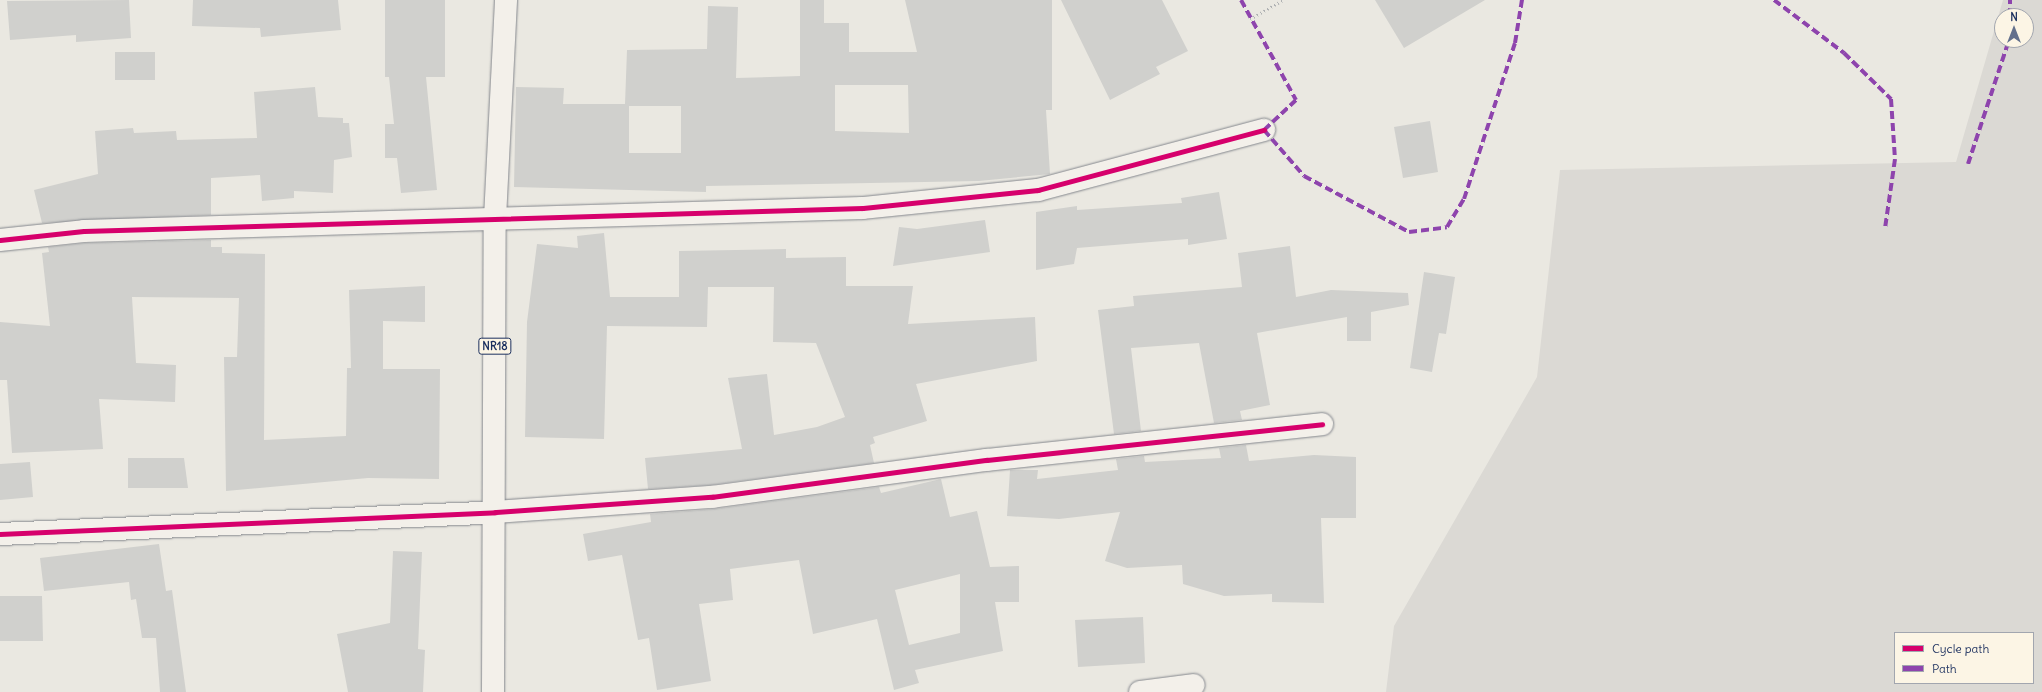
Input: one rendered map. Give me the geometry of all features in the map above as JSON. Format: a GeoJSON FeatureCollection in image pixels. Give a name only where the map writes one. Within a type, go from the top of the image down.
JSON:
{"type":"FeatureCollection","features":[{"type":"Feature","properties":{"kind":"street","name":"NR18"},"geometry":{"type":"LineString","coordinates":[[493,692],[495,512],[495,218],[506,0]]}},
{"type":"Feature","properties":{"kind":"street"},"geometry":{"type":"LineString","coordinates":[[0,240],[84,231],[863,208],[1038,190],[1264,130]]}},
{"type":"Feature","properties":{"kind":"street"},"geometry":{"type":"LineString","coordinates":[[0,534],[495,512],[712,498],[987,460],[1322,424]]}},
{"type":"Feature","properties":{"kind":"street"},"geometry":{"type":"LineString","coordinates":[[1140,692],[1194,685]]}},
{"type":"Feature","properties":{"kind":"path"},"geometry":{"type":"LineString","coordinates":[[1250,19],[1283,0]]}},
{"type":"Feature","properties":{"kind":"shaded area"},"geometry":{"type":"Polygon","coordinates":[[[2003,0],[2042,0],[2042,692],[1386,692],[1394,626],[1537,377],[1560,170],[1956,162],[1994,31],[1994,48],[2034,48],[2034,8],[2001,8],[2003,0]]]}},
{"type":"Feature","properties":{"kind":"building"},"geometry":{"type":"Polygon","coordinates":[[[129,0],[131,38],[76,42],[76,35],[10,40],[7,1],[129,0]]]}},
{"type":"Feature","properties":{"kind":"building"},"geometry":{"type":"Polygon","coordinates":[[[193,0],[338,0],[341,30],[261,37],[260,28],[192,26],[193,0]]]}},
{"type":"Feature","properties":{"kind":"building"},"geometry":{"type":"Polygon","coordinates":[[[385,0],[445,0],[445,77],[426,77],[437,190],[401,193],[397,158],[385,158],[385,124],[394,124],[389,77],[385,77],[385,0]]]}},
{"type":"Feature","properties":{"kind":"building"},"geometry":{"type":"Polygon","coordinates":[[[800,0],[824,0],[824,23],[849,23],[849,52],[917,52],[905,0],[1052,0],[1052,110],[1046,110],[1050,174],[979,181],[706,186],[706,192],[514,187],[516,87],[564,88],[563,104],[625,104],[627,50],[707,49],[708,6],[738,7],[736,78],[800,76],[800,0]],[[835,85],[835,131],[909,133],[908,85],[835,85]],[[629,106],[629,153],[681,153],[681,106],[629,106]]]}},
{"type":"Feature","properties":{"kind":"building"},"geometry":{"type":"Polygon","coordinates":[[[1061,0],[1162,0],[1188,51],[1156,67],[1160,74],[1110,100],[1061,0]]]}},
{"type":"Feature","properties":{"kind":"building"},"geometry":{"type":"Polygon","coordinates":[[[1375,0],[1485,0],[1404,48],[1375,0]]]}},
{"type":"Feature","properties":{"kind":"building"},"geometry":{"type":"Polygon","coordinates":[[[115,52],[155,52],[155,80],[115,80],[115,52]]]}},
{"type":"Feature","properties":{"kind":"building"},"geometry":{"type":"Polygon","coordinates":[[[315,87],[318,117],[343,118],[343,123],[349,123],[352,157],[334,160],[333,193],[294,191],[294,198],[262,201],[260,175],[211,178],[211,215],[42,223],[34,190],[98,174],[95,131],[133,128],[134,133],[176,131],[177,140],[257,138],[254,92],[315,87]]]}},
{"type":"Feature","properties":{"kind":"building"},"geometry":{"type":"Polygon","coordinates":[[[1430,121],[1438,172],[1403,178],[1394,127],[1430,121]]]}},
{"type":"Feature","properties":{"kind":"building"},"geometry":{"type":"Polygon","coordinates":[[[1219,192],[1227,239],[1188,245],[1188,239],[1077,248],[1074,264],[1036,270],[1036,212],[1077,206],[1077,210],[1182,203],[1181,198],[1219,192]]]}},
{"type":"Feature","properties":{"kind":"building"},"geometry":{"type":"Polygon","coordinates":[[[985,220],[990,252],[893,266],[899,227],[917,229],[985,220]]]}},
{"type":"Feature","properties":{"kind":"building"},"geometry":{"type":"Polygon","coordinates":[[[604,233],[610,297],[679,297],[679,251],[786,249],[786,258],[846,257],[846,286],[913,286],[908,324],[1035,317],[1037,361],[916,384],[927,421],[873,437],[875,443],[870,445],[874,463],[711,485],[648,489],[645,458],[742,449],[728,378],[767,374],[774,435],[817,427],[845,417],[816,343],[773,342],[774,287],[708,287],[707,327],[607,326],[604,439],[525,437],[527,322],[537,244],[578,248],[577,236],[604,233]]]}},
{"type":"Feature","properties":{"kind":"building"},"geometry":{"type":"Polygon","coordinates":[[[211,240],[211,247],[222,247],[222,253],[265,254],[264,440],[346,436],[347,368],[351,368],[349,290],[425,286],[425,322],[383,321],[383,369],[440,369],[439,479],[368,478],[226,491],[224,357],[237,357],[239,298],[132,297],[136,363],[176,365],[175,402],[99,399],[103,449],[12,453],[7,380],[0,380],[0,322],[50,326],[42,253],[49,252],[48,247],[85,243],[211,240]]]}},
{"type":"Feature","properties":{"kind":"building"},"geometry":{"type":"Polygon","coordinates":[[[1290,246],[1296,297],[1331,290],[1408,293],[1409,305],[1371,312],[1371,341],[1347,341],[1347,317],[1257,333],[1270,405],[1240,411],[1242,420],[1214,423],[1199,343],[1131,348],[1141,431],[1114,434],[1098,310],[1134,306],[1133,296],[1242,287],[1238,253],[1290,246]]]}},
{"type":"Feature","properties":{"kind":"building"},"geometry":{"type":"Polygon","coordinates":[[[1424,272],[1455,277],[1446,334],[1439,333],[1432,372],[1410,368],[1424,272]]]}},
{"type":"Feature","properties":{"kind":"building"},"geometry":{"type":"Polygon","coordinates":[[[1246,445],[1249,461],[1314,455],[1356,457],[1356,518],[1321,518],[1324,603],[1272,602],[1272,594],[1224,596],[1183,584],[1182,565],[1127,568],[1105,561],[1120,512],[1059,519],[1007,516],[1010,470],[1038,470],[1037,479],[1118,470],[1116,459],[1144,456],[1145,462],[1221,458],[1219,448],[1246,445]]]}},
{"type":"Feature","properties":{"kind":"building"},"geometry":{"type":"Polygon","coordinates":[[[128,458],[184,458],[188,488],[128,488],[128,458]]]}},
{"type":"Feature","properties":{"kind":"building"},"geometry":{"type":"Polygon","coordinates":[[[30,462],[33,497],[0,500],[0,464],[30,462]]]}},
{"type":"Feature","properties":{"kind":"building"},"geometry":{"type":"Polygon","coordinates":[[[941,479],[950,517],[977,511],[990,567],[1019,566],[1019,602],[995,602],[1003,651],[915,670],[919,683],[894,690],[877,619],[813,634],[799,560],[730,569],[733,600],[699,604],[711,681],[657,690],[649,638],[638,640],[622,555],[588,561],[583,534],[651,522],[650,514],[714,509],[879,487],[881,493],[941,479]],[[960,574],[895,590],[909,645],[960,633],[960,574]]]}},
{"type":"Feature","properties":{"kind":"building"},"geometry":{"type":"Polygon","coordinates":[[[159,544],[166,591],[172,590],[186,692],[160,692],[156,638],[142,638],[136,599],[131,600],[129,582],[44,591],[40,558],[159,544]]]}},
{"type":"Feature","properties":{"kind":"building"},"geometry":{"type":"Polygon","coordinates":[[[393,551],[422,552],[418,649],[425,650],[423,692],[348,692],[337,634],[390,623],[393,551]]]}},
{"type":"Feature","properties":{"kind":"building"},"geometry":{"type":"Polygon","coordinates":[[[0,596],[42,596],[43,641],[0,641],[0,596]]]}},
{"type":"Feature","properties":{"kind":"building"},"geometry":{"type":"Polygon","coordinates":[[[1143,617],[1145,663],[1078,667],[1075,620],[1143,617]]]}},
{"type":"Feature","properties":{"kind":"marked path"},"geometry":{"type":"LineString","coordinates":[[1241,0],[1296,100],[1264,130],[1304,176],[1409,232],[1447,227],[1464,199],[1515,43],[1522,0]]}},
{"type":"Feature","properties":{"kind":"marked path"},"geometry":{"type":"LineString","coordinates":[[1774,0],[1844,53],[1891,99],[1895,159],[1885,228]]}},
{"type":"Feature","properties":{"kind":"marked path"},"geometry":{"type":"LineString","coordinates":[[2010,0],[2010,8]]}},
{"type":"Feature","properties":{"kind":"marked path"},"geometry":{"type":"LineString","coordinates":[[1968,164],[2006,48]]}},
{"type":"Feature","properties":{"kind":"cycle path"},"geometry":{"type":"LineString","coordinates":[[0,240],[84,231],[863,208],[1038,190],[1264,130]]}},
{"type":"Feature","properties":{"kind":"cycle path"},"geometry":{"type":"LineString","coordinates":[[0,534],[495,512],[712,497],[987,460],[1322,424]]}}]}
